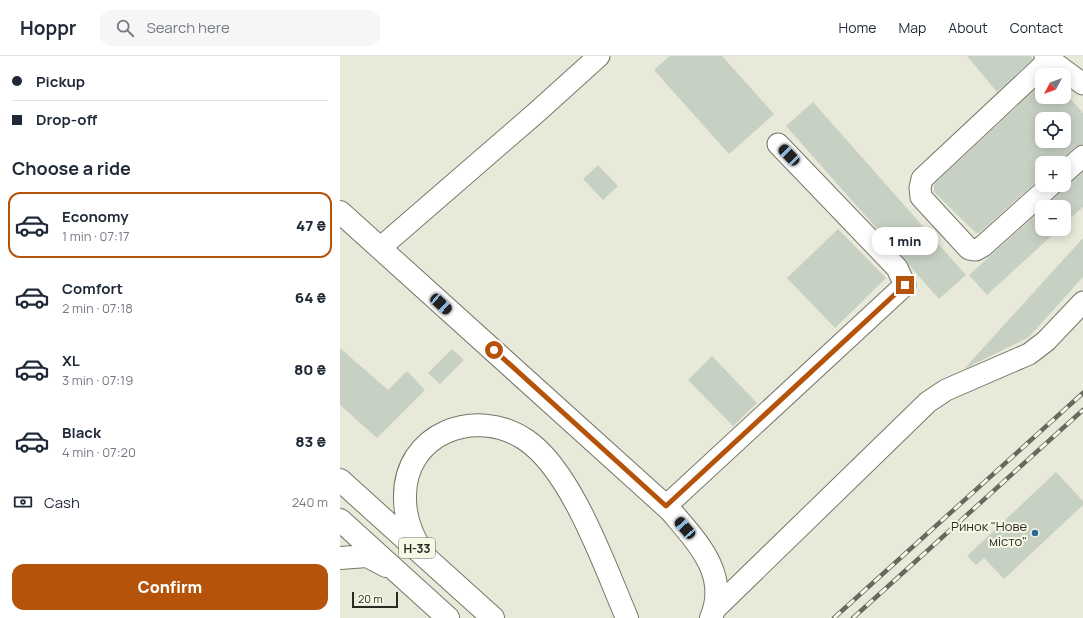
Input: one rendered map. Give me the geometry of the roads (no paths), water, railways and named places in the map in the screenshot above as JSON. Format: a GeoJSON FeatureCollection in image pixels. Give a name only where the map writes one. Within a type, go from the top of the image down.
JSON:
{"type":"FeatureCollection","features":[{"type":"Feature","properties":{"kind":"main road"},"geometry":{"type":"LineString","coordinates":[[340,212],[666,506],[701,547],[710,563],[716,589],[713,614]]}},
{"type":"Feature","properties":{"kind":"main road"},"geometry":{"type":"LineString","coordinates":[[424,555],[414,540],[408,524],[404,498],[409,473],[416,458],[438,435],[453,428],[472,424],[486,424],[502,428],[526,440],[545,458],[567,487],[583,517],[627,618]]}},
{"type":"Feature","properties":{"kind":"main road","name":"Н-33"},"geometry":{"type":"LineString","coordinates":[[340,480],[492,618]]}},
{"type":"Feature","properties":{"kind":"main road","name":"Н-33"},"geometry":{"type":"LineString","coordinates":[[340,520],[448,618]]}},
{"type":"Feature","properties":{"kind":"main road"},"geometry":{"type":"LineString","coordinates":[[340,558],[367,556],[404,577]]}},
{"type":"Feature","properties":{"kind":"lane"},"geometry":{"type":"LineString","coordinates":[[380,248],[532,117],[599,56]]}},
{"type":"Feature","properties":{"kind":"lane"},"geometry":{"type":"LineString","coordinates":[[1043,192],[983,246],[976,250],[969,249],[921,197],[922,179],[1047,58],[1083,84]]}},
{"type":"Feature","properties":{"kind":"lane"},"geometry":{"type":"LineString","coordinates":[[666,506],[905,285],[897,268],[778,144]]}},
{"type":"Feature","properties":{"kind":"lane"},"geometry":{"type":"LineString","coordinates":[[1071,167],[1083,156]]}},
{"type":"Feature","properties":{"kind":"lane"},"geometry":{"type":"LineString","coordinates":[[713,614],[928,402],[946,390],[1029,354],[1046,341],[1083,302]]}},
{"type":"Feature","properties":{"kind":"railway"},"geometry":{"type":"LineString","coordinates":[[834,618],[1083,393]]}},
{"type":"Feature","properties":{"kind":"railway"},"geometry":{"type":"LineString","coordinates":[[853,618],[1083,410]]}},
{"type":"Feature","properties":{"kind":"place","name":"Ринок \"Нове місто\""},"geometry":{"type":"Point","coordinates":[1035,533]}}]}
